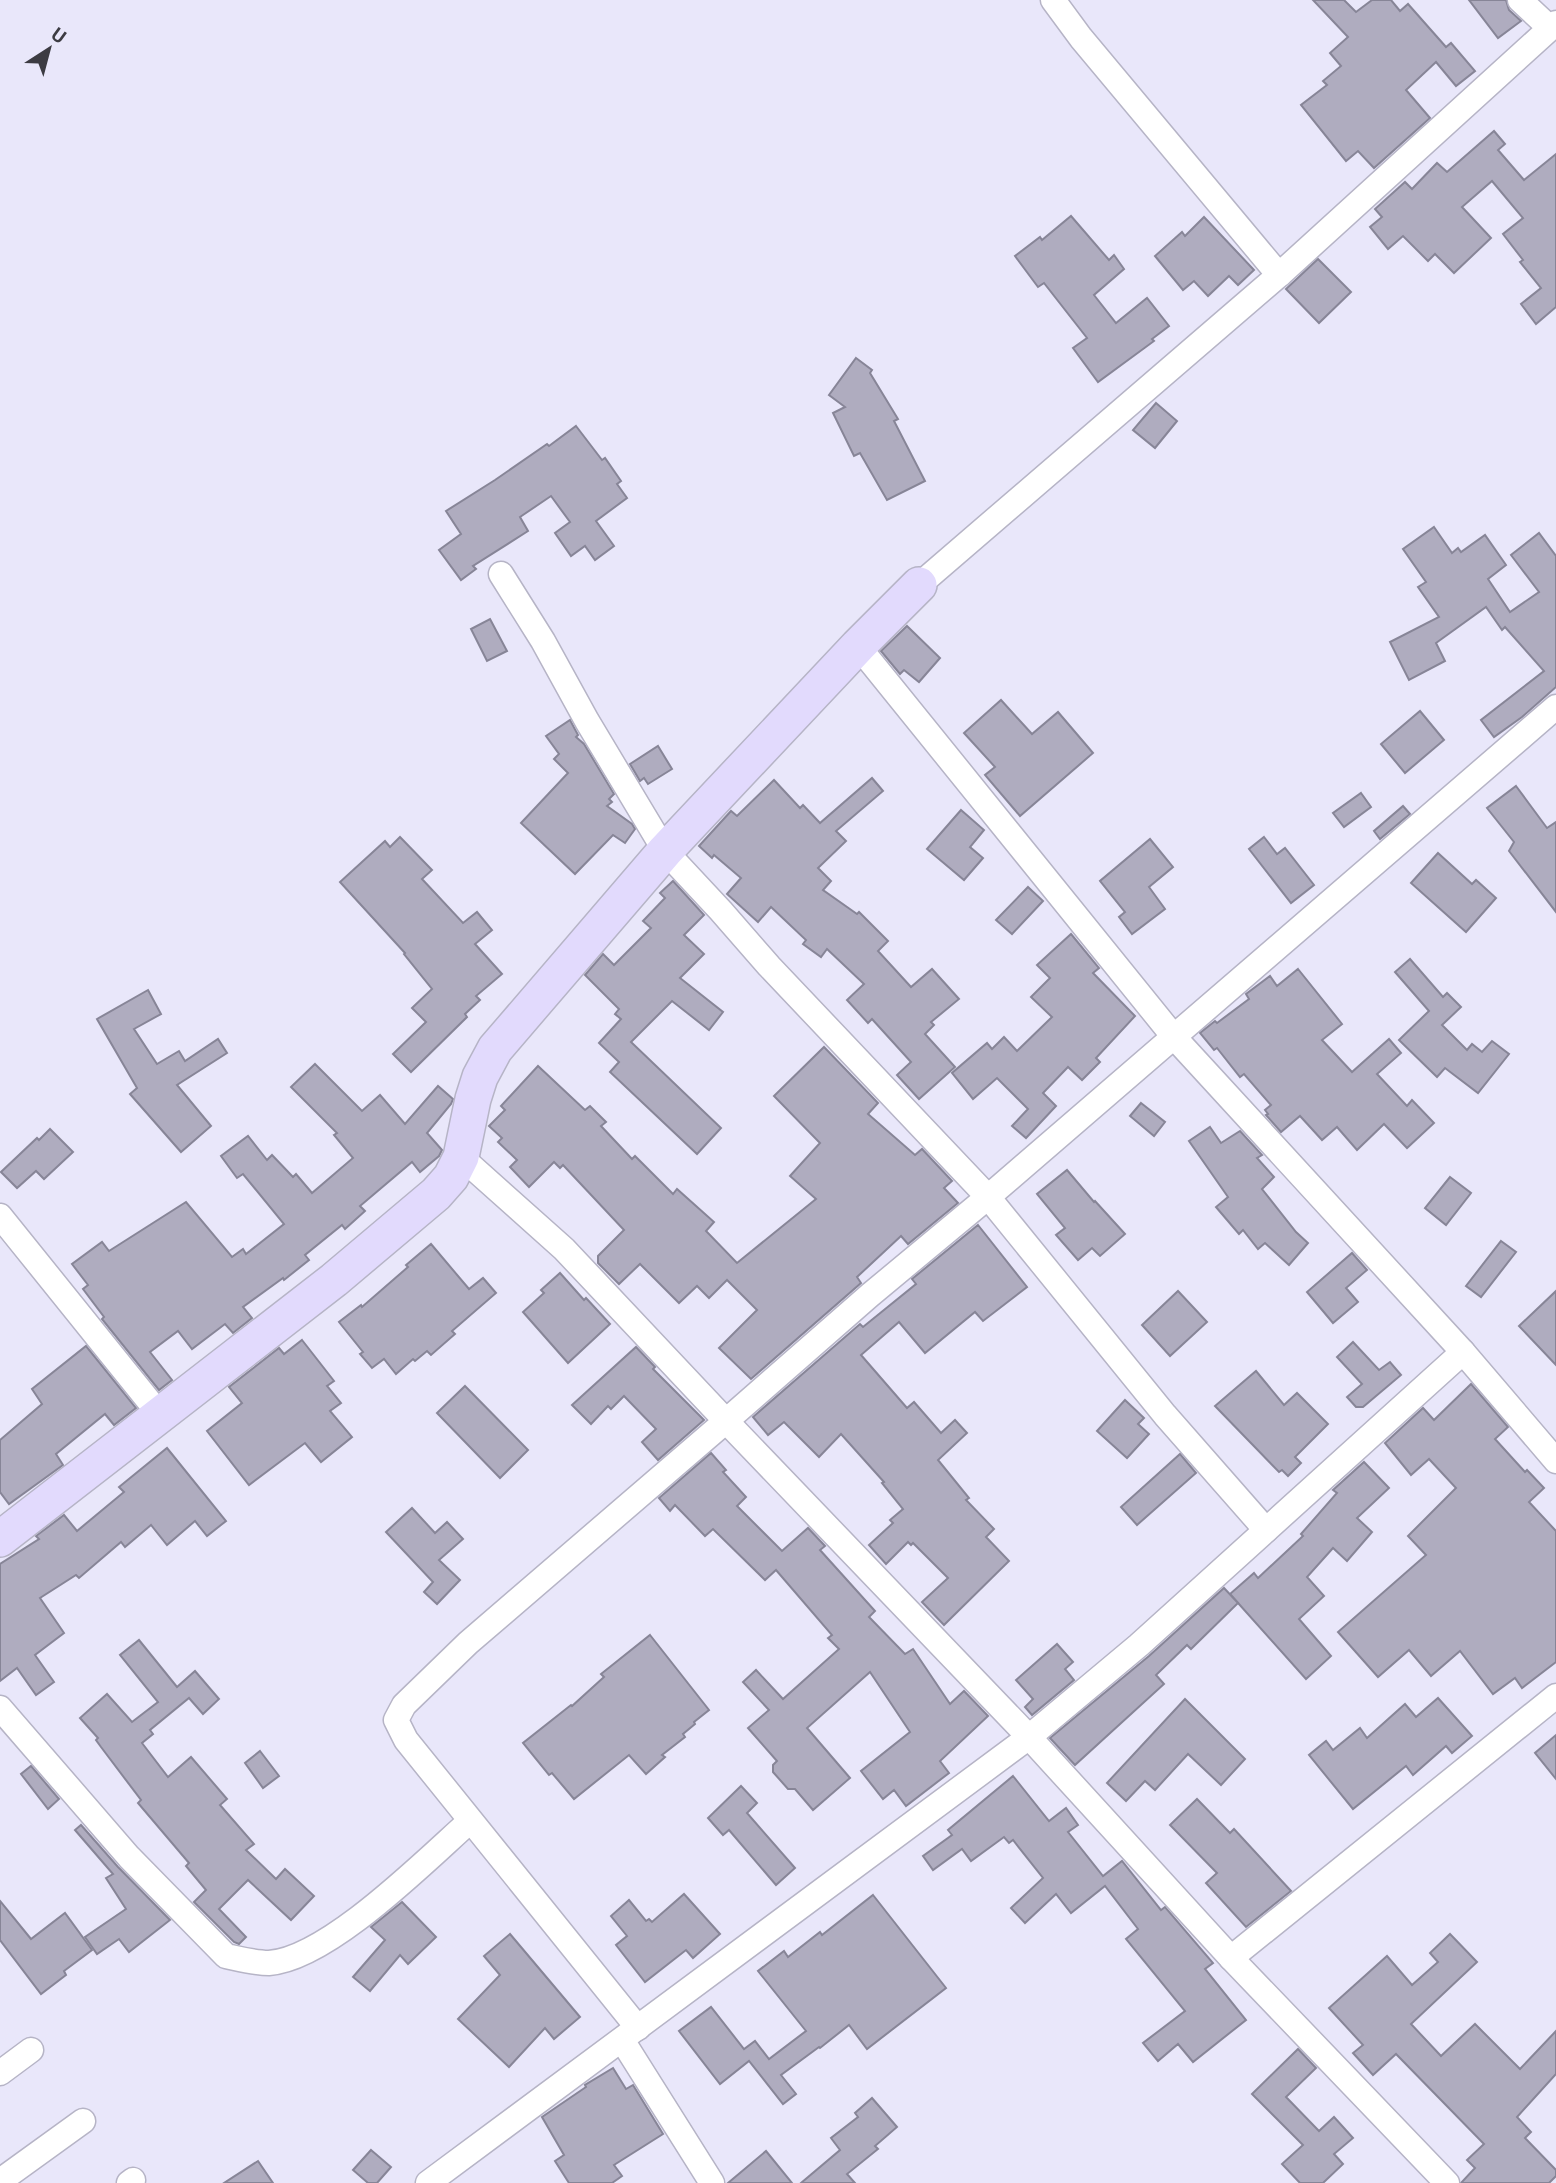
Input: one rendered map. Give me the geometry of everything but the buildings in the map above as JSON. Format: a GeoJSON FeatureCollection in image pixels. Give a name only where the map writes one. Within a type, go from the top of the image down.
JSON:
{"type":"FeatureCollection","features":[{"type":"Feature","properties":{"kind":"street"},"geometry":{"type":"LineString","coordinates":[[1053,0],[1081,38],[1279,275]]}},
{"type":"Feature","properties":{"kind":"street"},"geometry":{"type":"LineString","coordinates":[[0,1539],[334,1280],[436,1194],[451,1177],[461,1157],[467,1118],[476,1088],[495,1049],[665,851],[919,585],[1279,275],[1553,25],[1520,0]]}},
{"type":"Feature","properties":{"kind":"street"},"geometry":{"type":"LineString","coordinates":[[501,574],[543,640],[587,721],[665,851],[769,966],[988,1197],[1165,1415],[1266,1530]]}},
{"type":"Feature","properties":{"kind":"street"},"geometry":{"type":"LineString","coordinates":[[858,646],[1174,1037],[1463,1352],[1556,1461]]}},
{"type":"Feature","properties":{"kind":"street"},"geometry":{"type":"LineString","coordinates":[[712,2183],[630,2034],[531,1893],[406,1740],[396,1720],[404,1705],[468,1643],[726,1422],[870,1294],[988,1197],[1556,707]]}},
{"type":"Feature","properties":{"kind":"street"},"geometry":{"type":"LineString","coordinates":[[461,1157],[564,1249],[1029,1737],[1231,1958],[1447,2183]]}},
{"type":"Feature","properties":{"kind":"street"},"geometry":{"type":"LineString","coordinates":[[0,1216],[161,1416]]}},
{"type":"Feature","properties":{"kind":"street"},"geometry":{"type":"LineString","coordinates":[[428,2183],[1029,1737],[1139,1645],[1463,1352]]}},
{"type":"Feature","properties":{"kind":"street"},"geometry":{"type":"LineString","coordinates":[[1231,1958],[1556,1696]]}},
{"type":"Feature","properties":{"kind":"street"},"geometry":{"type":"LineString","coordinates":[[0,1708],[129,1857],[226,1956],[248,1962],[270,1963],[296,1956],[320,1945],[400,1883],[470,1821]]}},
{"type":"Feature","properties":{"kind":"street"},"geometry":{"type":"LineString","coordinates":[[0,2073],[31,2050]]}},
{"type":"Feature","properties":{"kind":"street"},"geometry":{"type":"LineString","coordinates":[[0,2181],[83,2121]]}}]}
